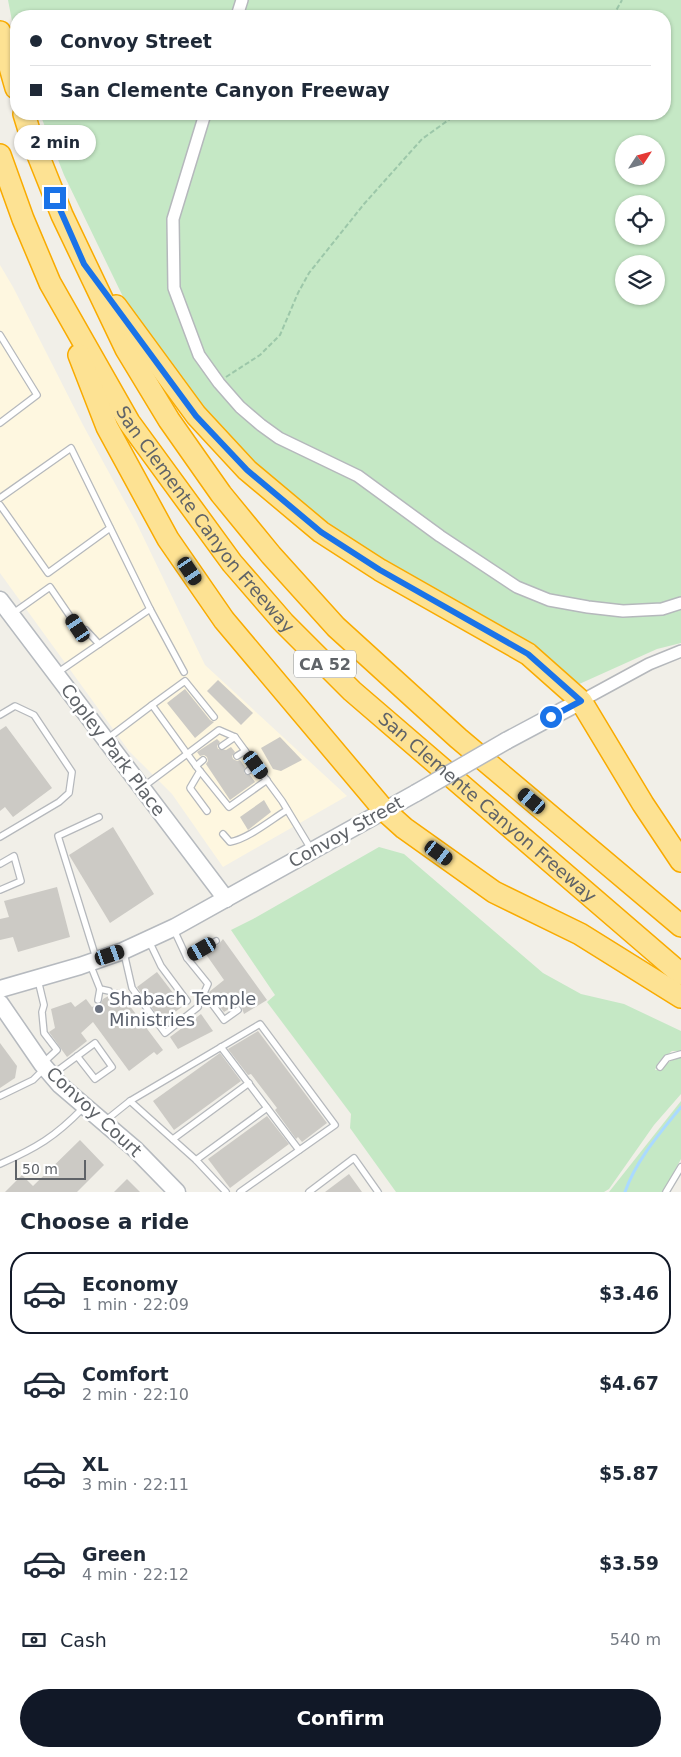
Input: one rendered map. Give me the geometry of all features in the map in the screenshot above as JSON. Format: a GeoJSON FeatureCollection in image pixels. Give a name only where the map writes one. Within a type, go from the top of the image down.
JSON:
{"type":"FeatureCollection","features":[{"type":"Feature","properties":{"kind":"highway"},"geometry":{"type":"LineString","coordinates":[[0,32],[10,67]]}},
{"type":"Feature","properties":{"kind":"highway","name":"San Clemente Canyon Freeway"},"geometry":{"type":"LineString","coordinates":[[26,120],[42,164],[84,264],[126,349],[170,420],[222,494],[271,555],[336,627],[458,738],[681,926]]}},
{"type":"Feature","properties":{"kind":"highway","name":"San Clemente Canyon Freeway"},"geometry":{"type":"LineString","coordinates":[[0,156],[23,219],[50,283],[129,422],[232,564],[284,623],[352,691],[681,974]]}},
{"type":"Feature","properties":{"kind":"highway"},"geometry":{"type":"LineString","coordinates":[[84,264],[196,416],[247,470],[328,536],[380,570],[528,654],[581,701],[643,804],[681,861]]}},
{"type":"Feature","properties":{"kind":"highway"},"geometry":{"type":"LineString","coordinates":[[50,283],[108,427],[168,539],[224,620],[384,810],[404,828],[494,892],[580,934],[681,996]]}},
{"type":"Feature","properties":{"kind":"main road","name":"Copley Park Place"},"geometry":{"type":"LineString","coordinates":[[0,600],[226,899]]}},
{"type":"Feature","properties":{"kind":"main road","name":"Convoy Street"},"geometry":{"type":"LineString","coordinates":[[0,989],[123,951],[173,928],[506,741],[581,701]]}},
{"type":"Feature","properties":{"kind":"main road","name":"Convoy Court"},"geometry":{"type":"LineString","coordinates":[[0,1003],[46,1069],[60,1085],[135,1150],[177,1192]]}},
{"type":"Feature","properties":{"kind":"street"},"geometry":{"type":"LineString","coordinates":[[203,120],[173,219],[174,288],[199,355],[219,383],[240,407],[279,438],[358,476],[447,541],[517,587],[549,600],[623,611],[662,609],[681,603]]}},
{"type":"Feature","properties":{"kind":"street","name":"Convoy Street"},"geometry":{"type":"LineString","coordinates":[[581,701],[649,664],[681,651]]}},
{"type":"Feature","properties":{"kind":"lane"},"geometry":{"type":"LineString","coordinates":[[0,335],[37,395],[0,423]]}},
{"type":"Feature","properties":{"kind":"lane"},"geometry":{"type":"LineString","coordinates":[[0,498],[71,448],[150,609],[184,672]]}},
{"type":"Feature","properties":{"kind":"lane"},"geometry":{"type":"LineString","coordinates":[[1,508],[48,573],[110,528]]}},
{"type":"Feature","properties":{"kind":"lane"},"geometry":{"type":"LineString","coordinates":[[11,615],[50,587],[78,628],[86,630],[99,644]]}},
{"type":"Feature","properties":{"kind":"lane"},"geometry":{"type":"LineString","coordinates":[[56,674],[150,609]]}},
{"type":"Feature","properties":{"kind":"lane"},"geometry":{"type":"LineString","coordinates":[[105,740],[185,681],[214,717]]}},
{"type":"Feature","properties":{"kind":"lane"},"geometry":{"type":"LineString","coordinates":[[0,715],[15,706],[34,716],[72,772],[69,792],[59,802],[0,837]]}},
{"type":"Feature","properties":{"kind":"lane"},"geometry":{"type":"LineString","coordinates":[[152,706],[198,768],[220,791],[229,807],[267,780]]}},
{"type":"Feature","properties":{"kind":"lane"},"geometry":{"type":"LineString","coordinates":[[142,788],[219,730],[235,737],[267,780],[312,850]]}},
{"type":"Feature","properties":{"kind":"lane"},"geometry":{"type":"LineString","coordinates":[[222,746],[235,737]]}},
{"type":"Feature","properties":{"kind":"lane"},"geometry":{"type":"LineString","coordinates":[[237,756],[245,751]]}},
{"type":"Feature","properties":{"kind":"lane"},"geometry":{"type":"LineString","coordinates":[[203,760],[190,788],[207,811]]}},
{"type":"Feature","properties":{"kind":"lane"},"geometry":{"type":"LineString","coordinates":[[248,771],[256,765]]}},
{"type":"Feature","properties":{"kind":"lane"},"geometry":{"type":"LineString","coordinates":[[207,778],[212,774]]}},
{"type":"Feature","properties":{"kind":"lane"},"geometry":{"type":"LineString","coordinates":[[223,834],[230,842],[234,841],[287,810]]}},
{"type":"Feature","properties":{"kind":"lane"},"geometry":{"type":"LineString","coordinates":[[98,1000],[100,989],[58,836],[99,817]]}},
{"type":"Feature","properties":{"kind":"lane"},"geometry":{"type":"LineString","coordinates":[[0,864],[14,856],[21,881],[0,890]]}},
{"type":"Feature","properties":{"kind":"lane"},"geometry":{"type":"LineString","coordinates":[[173,928],[187,958],[208,984],[204,993],[224,1020],[238,1010]]}},
{"type":"Feature","properties":{"kind":"lane"},"geometry":{"type":"LineString","coordinates":[[148,939],[161,966],[186,1001]]}},
{"type":"Feature","properties":{"kind":"lane"},"geometry":{"type":"LineString","coordinates":[[187,958],[216,941]]}},
{"type":"Feature","properties":{"kind":"lane"},"geometry":{"type":"LineString","coordinates":[[123,951],[132,988],[165,1033],[198,1006]]}},
{"type":"Feature","properties":{"kind":"lane"},"geometry":{"type":"LineString","coordinates":[[38,978],[44,1005],[42,1012],[44,1033],[57,1050],[46,1069]]}},
{"type":"Feature","properties":{"kind":"lane"},"geometry":{"type":"LineString","coordinates":[[100,989],[109,991]]}},
{"type":"Feature","properties":{"kind":"lane"},"geometry":{"type":"LineString","coordinates":[[104,1122],[130,1101],[260,1024],[335,1125],[240,1192]]}},
{"type":"Feature","properties":{"kind":"lane"},"geometry":{"type":"LineString","coordinates":[[0,1096],[33,1080],[46,1069],[77,1056],[94,1043],[112,1067],[95,1079],[77,1056]]}},
{"type":"Feature","properties":{"kind":"lane"},"geometry":{"type":"LineString","coordinates":[[222,1047],[299,1150]]}},
{"type":"Feature","properties":{"kind":"lane"},"geometry":{"type":"LineString","coordinates":[[660,1067],[667,1058],[681,1054]]}},
{"type":"Feature","properties":{"kind":"lane"},"geometry":{"type":"LineString","coordinates":[[173,1140],[249,1083]]}},
{"type":"Feature","properties":{"kind":"lane"},"geometry":{"type":"LineString","coordinates":[[130,1101],[196,1160],[226,1192]]}},
{"type":"Feature","properties":{"kind":"lane"},"geometry":{"type":"LineString","coordinates":[[0,1164],[48,1140],[66,1126],[84,1106]]}},
{"type":"Feature","properties":{"kind":"lane"},"geometry":{"type":"LineString","coordinates":[[196,1160],[267,1108]]}},
{"type":"Feature","properties":{"kind":"lane"},"geometry":{"type":"LineString","coordinates":[[309,1192],[354,1158],[378,1192]]}},
{"type":"Feature","properties":{"kind":"lane"},"geometry":{"type":"LineString","coordinates":[[666,1192],[681,1167]]}},
{"type":"Feature","properties":{"kind":"path"},"geometry":{"type":"LineString","coordinates":[[219,383],[260,355],[280,335],[298,292],[309,274],[364,204],[422,139],[449,120]]}},
{"type":"Feature","properties":{"kind":"shaded area"},"geometry":{"type":"Polygon","coordinates":[[[0,265],[136,522],[205,665],[347,796],[223,867],[172,794],[129,751],[0,573],[0,265]]]}},
{"type":"Feature","properties":{"kind":"green space"},"geometry":{"type":"Polygon","coordinates":[[[8,0],[681,0],[681,643],[657,649],[577,685],[531,643],[351,542],[266,480],[188,394],[126,303],[64,175],[42,120],[671,120],[671,10],[10,10],[8,0]]]}},
{"type":"Feature","properties":{"kind":"green space"},"geometry":{"type":"Polygon","coordinates":[[[379,847],[404,854],[543,973],[581,994],[624,1004],[681,1031],[681,1051],[672,1051],[658,1063],[655,1070],[662,1068],[676,1058],[681,1058],[681,1094],[654,1125],[609,1189],[604,1192],[396,1192],[350,1128],[351,1114],[267,1002],[275,995],[231,930],[379,847]]]}},
{"type":"Feature","properties":{"kind":"green space"},"geometry":{"type":"Polygon","coordinates":[[[681,1101],[681,1159],[663,1192],[609,1192],[681,1101]]]}},
{"type":"Feature","properties":{"kind":"building"},"geometry":{"type":"Polygon","coordinates":[[[218,680],[253,713],[241,725],[207,691],[218,680]]]}},
{"type":"Feature","properties":{"kind":"building"},"geometry":{"type":"Polygon","coordinates":[[[185,689],[210,720],[214,722],[195,738],[167,703],[185,689]]]}},
{"type":"Feature","properties":{"kind":"building"},"geometry":{"type":"Polygon","coordinates":[[[6,726],[52,788],[13,817],[5,807],[0,811],[0,730],[6,726]]]}},
{"type":"Feature","properties":{"kind":"building"},"geometry":{"type":"Polygon","coordinates":[[[280,737],[302,760],[281,771],[273,769],[261,748],[280,737]]]}},
{"type":"Feature","properties":{"kind":"building"},"geometry":{"type":"Polygon","coordinates":[[[217,739],[220,742],[217,746],[218,749],[226,750],[231,747],[235,752],[232,756],[233,759],[240,760],[245,767],[244,773],[250,775],[255,782],[230,800],[206,764],[208,761],[207,757],[204,755],[200,756],[197,752],[217,739]]]}},
{"type":"Feature","properties":{"kind":"building"},"geometry":{"type":"Polygon","coordinates":[[[264,800],[271,812],[248,830],[240,817],[264,800]]]}},
{"type":"Feature","properties":{"kind":"building"},"geometry":{"type":"Polygon","coordinates":[[[113,827],[154,894],[110,923],[69,855],[113,827]]]}},
{"type":"Feature","properties":{"kind":"building"},"geometry":{"type":"Polygon","coordinates":[[[57,887],[70,937],[18,952],[13,937],[0,940],[0,919],[9,917],[4,901],[57,887]]]}},
{"type":"Feature","properties":{"kind":"building"},"geometry":{"type":"Polygon","coordinates":[[[223,939],[267,1000],[244,1014],[242,1008],[237,1004],[224,1012],[209,992],[224,980],[205,953],[218,945],[223,939]]]}},
{"type":"Feature","properties":{"kind":"building"},"geometry":{"type":"Polygon","coordinates":[[[157,972],[183,1006],[162,1022],[137,987],[157,972]]]}},
{"type":"Feature","properties":{"kind":"building"},"geometry":{"type":"Polygon","coordinates":[[[117,989],[163,1050],[157,1055],[154,1052],[129,1071],[93,1022],[81,1033],[87,1041],[67,1057],[49,1032],[55,1028],[51,1009],[71,1002],[75,1007],[86,999],[92,1007],[101,1003],[103,999],[117,989]]]}},
{"type":"Feature","properties":{"kind":"building"},"geometry":{"type":"Polygon","coordinates":[[[201,1014],[213,1031],[178,1049],[170,1037],[201,1014]]]}},
{"type":"Feature","properties":{"kind":"building"},"geometry":{"type":"Polygon","coordinates":[[[258,1031],[327,1123],[302,1142],[298,1137],[296,1139],[275,1110],[277,1108],[251,1074],[248,1075],[228,1049],[258,1031]]]}},
{"type":"Feature","properties":{"kind":"building"},"geometry":{"type":"Polygon","coordinates":[[[0,1043],[17,1066],[15,1078],[0,1088],[0,1043]]]}},
{"type":"Feature","properties":{"kind":"building"},"geometry":{"type":"Polygon","coordinates":[[[220,1053],[241,1081],[174,1130],[153,1101],[220,1053]]]}},
{"type":"Feature","properties":{"kind":"building"},"geometry":{"type":"Polygon","coordinates":[[[267,1116],[289,1144],[230,1188],[208,1159],[267,1116]]]}},
{"type":"Feature","properties":{"kind":"building"},"geometry":{"type":"Polygon","coordinates":[[[80,1140],[104,1165],[77,1192],[5,1192],[22,1175],[33,1186],[80,1140]]]}},
{"type":"Feature","properties":{"kind":"building"},"geometry":{"type":"Polygon","coordinates":[[[349,1174],[362,1192],[325,1192],[349,1174]]]}},
{"type":"Feature","properties":{"kind":"building"},"geometry":{"type":"Polygon","coordinates":[[[127,1179],[140,1192],[114,1192],[127,1179]]]}},
{"type":"Feature","properties":{"kind":"waterway"},"geometry":{"type":"LineString","coordinates":[[625,1192],[642,1158],[681,1107]]}},
{"type":"Feature","properties":{"kind":"place","name":"Shabach Temple Ministries"},"geometry":{"type":"Point","coordinates":[99,1009]}},
{"type":"Feature","properties":{"kind":"route"},"geometry":{"type":"LineString","coordinates":[[55,198],[84,264],[196,416],[247,470],[321,532],[380,570],[528,654],[581,701],[551,717]]}}]}
